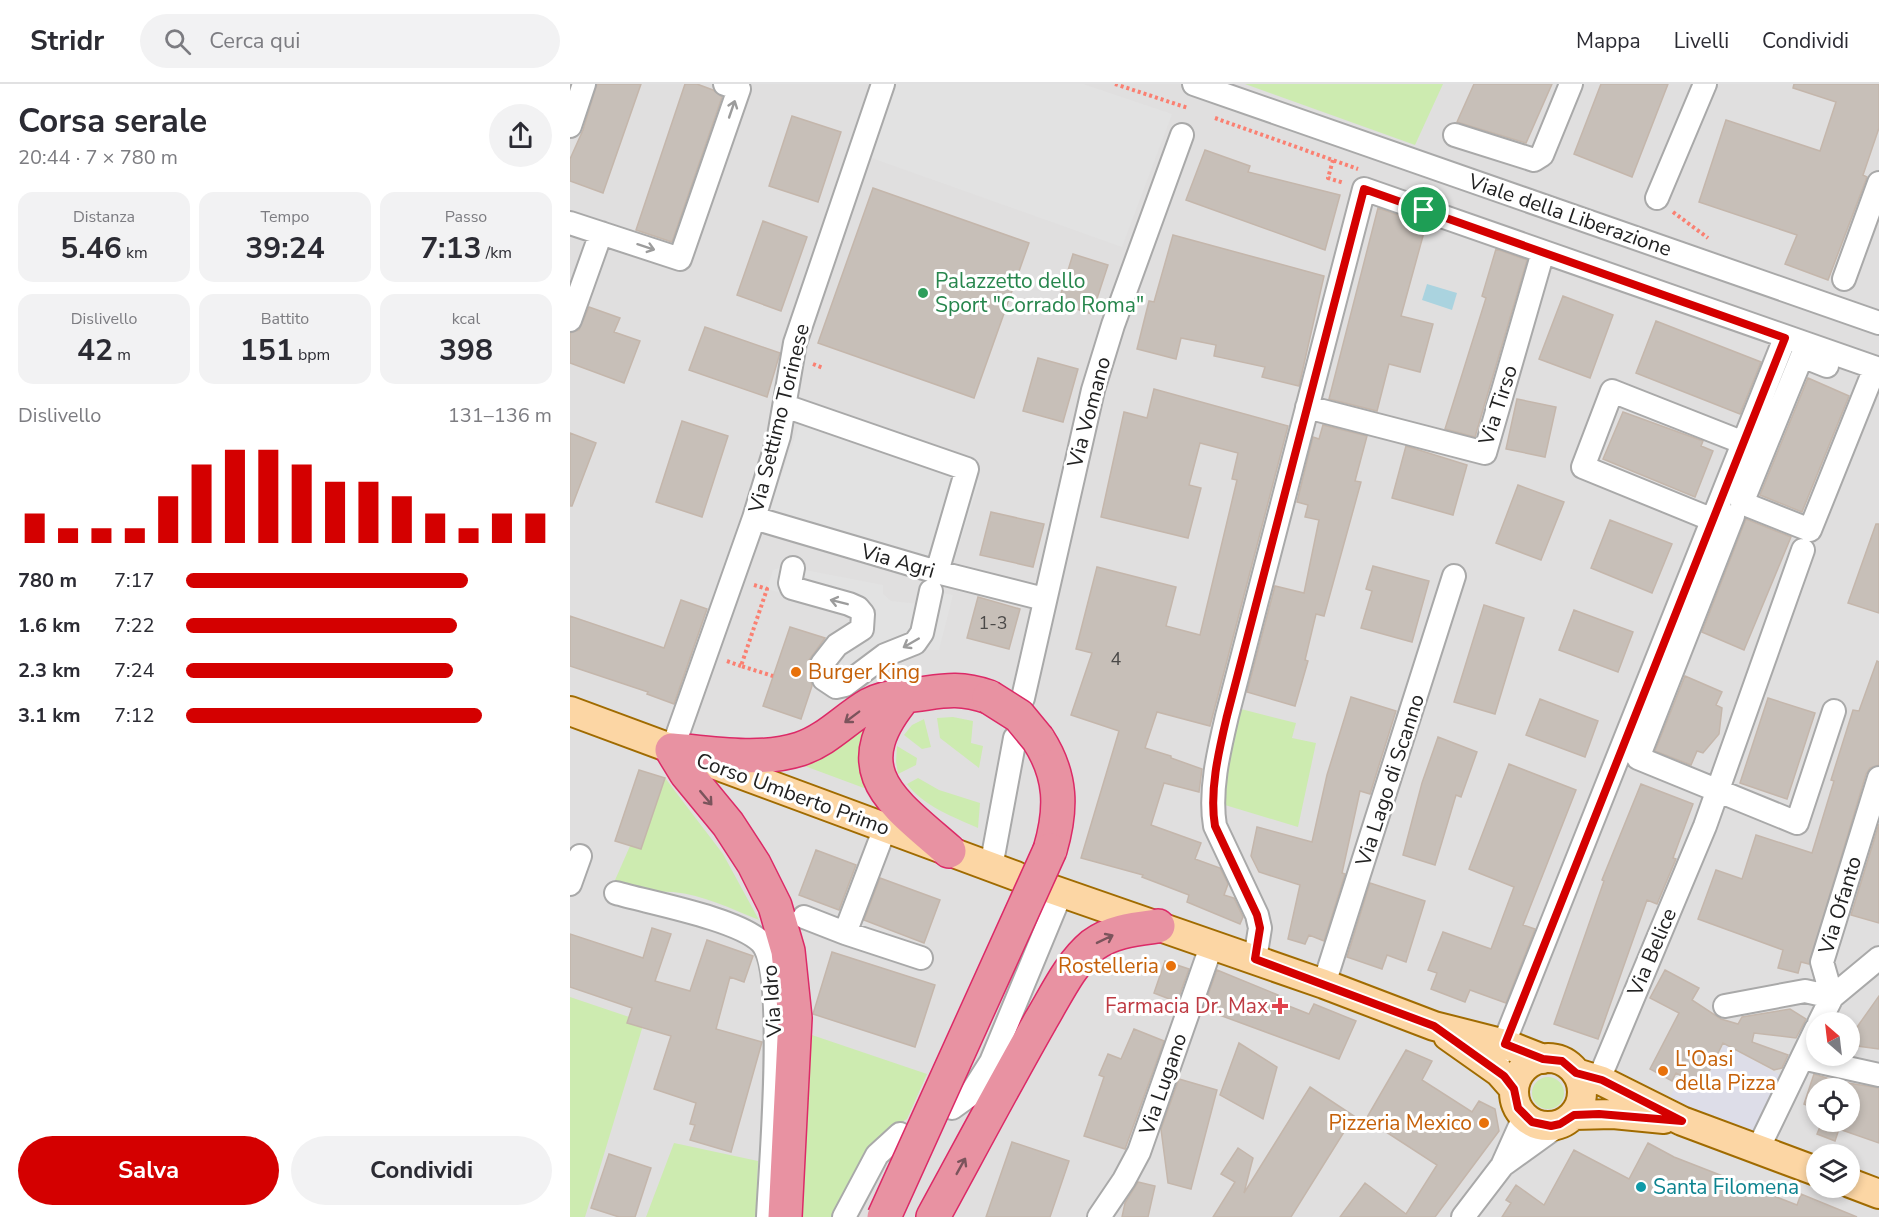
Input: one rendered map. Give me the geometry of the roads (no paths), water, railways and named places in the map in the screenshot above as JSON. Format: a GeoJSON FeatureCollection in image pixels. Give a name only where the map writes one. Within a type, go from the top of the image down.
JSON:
{"type":"FeatureCollection","features":[{"type":"Feature","properties":{"kind":"highway"},"geometry":{"type":"LineString","coordinates":[[672,750],[749,755],[783,753],[801,749],[825,737],[876,701],[952,690],[989,697],[1019,716],[1027,738],[1054,768],[1058,784],[1059,815],[1050,850],[884,1217]]}},
{"type":"Feature","properties":{"kind":"highway"},"geometry":{"type":"LineString","coordinates":[[905,696],[878,736],[875,757],[878,774],[894,801],[950,851]]}},
{"type":"Feature","properties":{"kind":"highway"},"geometry":{"type":"LineString","coordinates":[[672,750],[686,773],[741,842],[766,886],[793,922],[791,969],[795,1018],[785,1217]]}},
{"type":"Feature","properties":{"kind":"highway"},"geometry":{"type":"LineString","coordinates":[[933,1217],[1067,976],[1086,952],[1114,934],[1158,926]]}},
{"type":"Feature","properties":{"kind":"main road","name":"Corso Umberto Primo"},"geometry":{"type":"LineString","coordinates":[[570,711],[1004,872]]}},
{"type":"Feature","properties":{"kind":"main road"},"geometry":{"type":"LineString","coordinates":[[1056,891],[1324,984],[1434,1026],[1499,1056],[1562,1061],[1682,1121],[1806,1167]]}},
{"type":"Feature","properties":{"kind":"main road"},"geometry":{"type":"LineString","coordinates":[[1499,1056],[1524,1117],[1541,1126],[1613,1114],[1682,1121]]}},
{"type":"Feature","properties":{"kind":"main road"},"geometry":{"type":"LineString","coordinates":[[1514,1089],[1524,1069],[1543,1059]]}},
{"type":"Feature","properties":{"kind":"main road"},"geometry":{"type":"LineString","coordinates":[[1567,1120],[1582,1094],[1588,1076]]}},
{"type":"Feature","properties":{"kind":"main road"},"geometry":{"type":"LineString","coordinates":[[1860,1187],[1879,1194]]}},
{"type":"Feature","properties":{"kind":"street"},"geometry":{"type":"LineString","coordinates":[[570,126],[584,84]]}},
{"type":"Feature","properties":{"kind":"street"},"geometry":{"type":"LineString","coordinates":[[570,223],[680,259],[739,89],[725,84]]}},
{"type":"Feature","properties":{"kind":"street","name":"Via Settimo Torinese"},"geometry":{"type":"LineString","coordinates":[[672,750],[754,518],[785,406],[797,337],[883,84]]}},
{"type":"Feature","properties":{"kind":"street","name":"Viale della Liberazione"},"geometry":{"type":"LineString","coordinates":[[1194,84],[1879,323]]}},
{"type":"Feature","properties":{"kind":"street"},"geometry":{"type":"LineString","coordinates":[[1455,135],[1534,160],[1542,155],[1572,84]]}},
{"type":"Feature","properties":{"kind":"street"},"geometry":{"type":"LineString","coordinates":[[1657,198],[1704,84]]}},
{"type":"Feature","properties":{"kind":"street","name":"Via Vomano"},"geometry":{"type":"LineString","coordinates":[[1023,698],[1044,599],[1102,359],[1182,135]]}},
{"type":"Feature","properties":{"kind":"street"},"geometry":{"type":"LineString","coordinates":[[1844,279],[1879,183]]}},
{"type":"Feature","properties":{"kind":"street"},"geometry":{"type":"LineString","coordinates":[[1255,959],[1259,922],[1218,835],[1214,818],[1215,788],[1224,729],[1364,189],[1876,369]]}},
{"type":"Feature","properties":{"kind":"street"},"geometry":{"type":"LineString","coordinates":[[570,320],[601,233]]}},
{"type":"Feature","properties":{"kind":"street","name":"Via Tirso"},"geometry":{"type":"LineString","coordinates":[[1307,407],[1485,453],[1543,252]]}},
{"type":"Feature","properties":{"kind":"street"},"geometry":{"type":"LineString","coordinates":[[1785,338],[1743,443],[1718,524],[1638,758],[1797,823],[1834,711]]}},
{"type":"Feature","properties":{"kind":"street"},"geometry":{"type":"LineString","coordinates":[[1824,338],[1876,369]]}},
{"type":"Feature","properties":{"kind":"street"},"geometry":{"type":"LineString","coordinates":[[1802,356],[1876,369],[1810,531],[1742,503],[1802,356]]}},
{"type":"Feature","properties":{"kind":"street"},"geometry":{"type":"LineString","coordinates":[[1718,524],[1583,467],[1612,391],[1743,443]]}},
{"type":"Feature","properties":{"kind":"street"},"geometry":{"type":"LineString","coordinates":[[785,406],[968,468],[934,581],[922,633],[915,643],[885,655],[849,683],[836,687],[824,679],[822,664],[831,650],[862,629],[863,614],[858,608],[849,604],[792,588],[790,583],[793,568]]}},
{"type":"Feature","properties":{"kind":"street","name":"Via Agri"},"geometry":{"type":"LineString","coordinates":[[754,518],[934,581],[1044,599]]}},
{"type":"Feature","properties":{"kind":"street"},"geometry":{"type":"LineString","coordinates":[[1499,1056],[1718,524]]}},
{"type":"Feature","properties":{"kind":"street","name":"Via Belice"},"geometry":{"type":"LineString","coordinates":[[1588,1076],[1705,826],[1803,550]]}},
{"type":"Feature","properties":{"kind":"street","name":"Via Lago di Scanno"},"geometry":{"type":"LineString","coordinates":[[1324,984],[1454,576]]}},
{"type":"Feature","properties":{"kind":"street"},"geometry":{"type":"LineString","coordinates":[[1004,872],[1027,738]]}},
{"type":"Feature","properties":{"kind":"street","name":"Via Ofanto"},"geometry":{"type":"LineString","coordinates":[[1833,997],[1822,962],[1879,778]]}},
{"type":"Feature","properties":{"kind":"street"},"geometry":{"type":"LineString","coordinates":[[845,933],[885,828]]}},
{"type":"Feature","properties":{"kind":"street"},"geometry":{"type":"LineString","coordinates":[[570,885],[580,855]]}},
{"type":"Feature","properties":{"kind":"street"},"geometry":{"type":"LineString","coordinates":[[952,1108],[970,1095],[991,1062],[1056,891]]}},
{"type":"Feature","properties":{"kind":"street","name":"Via Idro"},"geometry":{"type":"LineString","coordinates":[[616,893],[737,927],[763,944],[768,954],[776,1007],[768,1217]]}},
{"type":"Feature","properties":{"kind":"street"},"geometry":{"type":"LineString","coordinates":[[793,922],[845,933],[921,958]]}},
{"type":"Feature","properties":{"kind":"street","name":"Via Lugano"},"geometry":{"type":"LineString","coordinates":[[1099,1217],[1128,1174],[1139,1152],[1212,944]]}},
{"type":"Feature","properties":{"kind":"street"},"geometry":{"type":"LineString","coordinates":[[1825,1012],[1833,997],[1879,958]]}},
{"type":"Feature","properties":{"kind":"street"},"geometry":{"type":"LineString","coordinates":[[1725,1006],[1805,991],[1833,997]]}},
{"type":"Feature","properties":{"kind":"street"},"geometry":{"type":"LineString","coordinates":[[1758,1149],[1806,1050]]}},
{"type":"Feature","properties":{"kind":"street"},"geometry":{"type":"LineString","coordinates":[[1802,1058],[1879,1075]]}},
{"type":"Feature","properties":{"kind":"street"},"geometry":{"type":"LineString","coordinates":[[1463,1217],[1502,1166],[1524,1117]]}},
{"type":"Feature","properties":{"kind":"street"},"geometry":{"type":"LineString","coordinates":[[1502,1166],[1567,1120]]}},
{"type":"Feature","properties":{"kind":"street"},"geometry":{"type":"LineString","coordinates":[[844,1217],[877,1155],[900,1134]]}},
{"type":"Feature","properties":{"kind":"water"},"geometry":{"type":"Polygon","coordinates":[[[1427,284],[1457,293],[1452,310],[1422,300],[1427,284]]]}},
{"type":"Feature","properties":{"kind":"place","name":"Palazzetto dello Sport \"Corrado Roma\""},"geometry":{"type":"Point","coordinates":[923,293]}},
{"type":"Feature","properties":{"kind":"place","name":"Burger King"},"geometry":{"type":"Point","coordinates":[796,672]}},
{"type":"Feature","properties":{"kind":"place","name":"Rostelleria"},"geometry":{"type":"Point","coordinates":[1171,966]}},
{"type":"Feature","properties":{"kind":"place","name":"Farmacia Dr. Max"},"geometry":{"type":"Point","coordinates":[1280,1006]}},
{"type":"Feature","properties":{"kind":"place","name":"L'Oasi della Pizza"},"geometry":{"type":"Point","coordinates":[1663,1071]}},
{"type":"Feature","properties":{"kind":"place","name":"Pizzeria Mexico"},"geometry":{"type":"Point","coordinates":[1484,1123]}},
{"type":"Feature","properties":{"kind":"place","name":"Santa Filomena"},"geometry":{"type":"Point","coordinates":[1641,1187]}}]}
